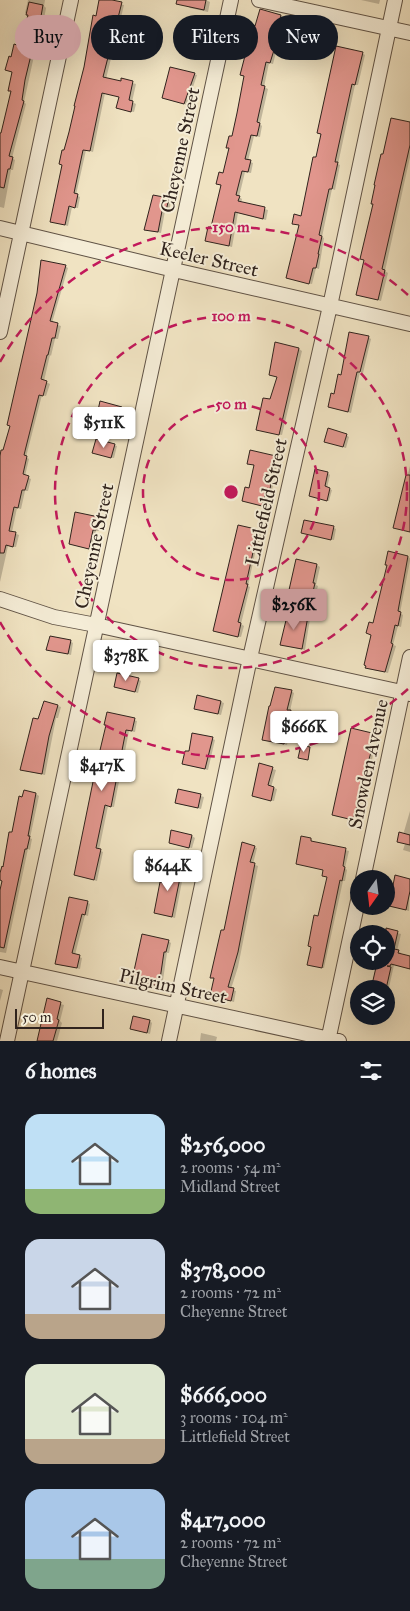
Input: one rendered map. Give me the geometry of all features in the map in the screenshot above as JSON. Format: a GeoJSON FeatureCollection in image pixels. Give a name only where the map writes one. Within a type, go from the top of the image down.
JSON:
{"type":"FeatureCollection","features":[{"type":"Feature","properties":{"kind":"street"},"geometry":{"type":"LineString","coordinates":[[0,332],[71,0]]}},
{"type":"Feature","properties":{"kind":"street","name":"Cheyenne Street"},"geometry":{"type":"LineString","coordinates":[[7,1041],[231,0]]}},
{"type":"Feature","properties":{"kind":"street"},"geometry":{"type":"LineString","coordinates":[[259,0],[410,33]]}},
{"type":"Feature","properties":{"kind":"street","name":"Littlefield Street"},"geometry":{"type":"LineString","coordinates":[[169,1041],[250,658],[330,306],[395,0]]}},
{"type":"Feature","properties":{"kind":"street","name":"Keeler Street"},"geometry":{"type":"LineString","coordinates":[[0,228],[410,324]]}},
{"type":"Feature","properties":{"kind":"street"},"geometry":{"type":"LineString","coordinates":[[0,600],[54,617],[406,693]]}},
{"type":"Feature","properties":{"kind":"street","name":"Snowden Avenue"},"geometry":{"type":"LineString","coordinates":[[364,870],[406,693],[410,657]]}},
{"type":"Feature","properties":{"kind":"street"},"geometry":{"type":"LineString","coordinates":[[332,1040],[355,915]]}},
{"type":"Feature","properties":{"kind":"street","name":"Pilgrim Street"},"geometry":{"type":"LineString","coordinates":[[0,967],[332,1040]]}},
{"type":"Feature","properties":{"kind":"building"},"geometry":{"type":"Polygon","coordinates":[[[99,0],[122,2],[119,15],[96,15],[99,0]]]}},
{"type":"Feature","properties":{"kind":"building"},"geometry":{"type":"Polygon","coordinates":[[[177,0],[206,0],[204,10],[176,4],[177,0]]]}},
{"type":"Feature","properties":{"kind":"building"},"geometry":{"type":"Polygon","coordinates":[[[29,2],[43,5],[41,15],[26,15],[29,2]]]}},
{"type":"Feature","properties":{"kind":"building"},"geometry":{"type":"Polygon","coordinates":[[[260,9],[281,15],[268,15],[268,60],[271,60],[270,63],[266,62],[261,85],[265,86],[257,122],[260,123],[257,136],[251,135],[245,159],[251,160],[248,172],[242,171],[236,195],[240,196],[238,201],[265,207],[263,219],[235,212],[229,246],[205,241],[208,227],[211,227],[221,185],[216,184],[219,172],[223,173],[229,148],[226,148],[229,136],[232,136],[237,113],[244,76],[240,75],[244,60],[258,60],[258,16],[260,9]]]}},
{"type":"Feature","properties":{"kind":"building"},"geometry":{"type":"Polygon","coordinates":[[[91,27],[91,60],[107,60],[103,77],[121,81],[121,78],[133,81],[129,100],[133,101],[131,112],[116,108],[119,97],[102,93],[90,151],[83,150],[74,193],[78,194],[75,208],[69,206],[65,225],[50,222],[62,165],[59,164],[62,150],[64,150],[69,132],[91,27]]]}},
{"type":"Feature","properties":{"kind":"building"},"geometry":{"type":"Polygon","coordinates":[[[14,44],[15,60],[30,60],[22,100],[24,101],[9,156],[13,157],[4,188],[0,187],[0,133],[11,91],[8,91],[12,72],[5,70],[14,44]]]}},
{"type":"Feature","properties":{"kind":"building"},"geometry":{"type":"Polygon","coordinates":[[[338,46],[363,52],[355,85],[352,84],[335,162],[338,162],[332,189],[329,189],[319,235],[322,236],[316,268],[313,268],[309,284],[286,278],[299,225],[292,224],[294,214],[301,216],[313,157],[316,157],[321,134],[317,133],[333,60],[338,60],[338,46]]]}},
{"type":"Feature","properties":{"kind":"building"},"geometry":{"type":"Polygon","coordinates":[[[170,67],[195,73],[184,104],[162,98],[170,67]]]}},
{"type":"Feature","properties":{"kind":"building"},"geometry":{"type":"Polygon","coordinates":[[[391,118],[410,122],[410,145],[382,269],[385,270],[378,300],[356,295],[364,260],[360,259],[373,204],[371,204],[374,185],[391,118]]]}},
{"type":"Feature","properties":{"kind":"building"},"geometry":{"type":"Polygon","coordinates":[[[153,195],[169,198],[166,211],[162,211],[158,232],[144,230],[153,195]]]}},
{"type":"Feature","properties":{"kind":"building"},"geometry":{"type":"Polygon","coordinates":[[[41,260],[66,265],[50,321],[58,323],[41,379],[47,381],[43,396],[39,395],[24,455],[27,456],[23,474],[29,476],[25,490],[22,490],[18,508],[14,507],[9,531],[16,532],[13,547],[6,545],[4,553],[0,553],[0,456],[10,426],[7,425],[37,293],[41,260]]]}},
{"type":"Feature","properties":{"kind":"building"},"geometry":{"type":"Polygon","coordinates":[[[349,332],[369,336],[360,372],[357,372],[348,412],[328,407],[331,393],[334,394],[338,374],[341,375],[349,332]]]}},
{"type":"Feature","properties":{"kind":"building"},"geometry":{"type":"Polygon","coordinates":[[[275,342],[299,348],[279,435],[256,430],[263,398],[270,399],[277,377],[269,375],[275,342]]]}},
{"type":"Feature","properties":{"kind":"building"},"geometry":{"type":"Polygon","coordinates":[[[100,401],[122,407],[119,420],[97,415],[100,401]]]}},
{"type":"Feature","properties":{"kind":"building"},"geometry":{"type":"Polygon","coordinates":[[[328,428],[347,434],[343,447],[324,442],[328,428]]]}},
{"type":"Feature","properties":{"kind":"building"},"geometry":{"type":"Polygon","coordinates":[[[96,439],[115,444],[111,458],[92,453],[96,439]]]}},
{"type":"Feature","properties":{"kind":"building"},"geometry":{"type":"Polygon","coordinates":[[[250,450],[276,456],[270,489],[267,488],[262,506],[242,501],[245,487],[249,488],[254,465],[247,464],[250,450]]]}},
{"type":"Feature","properties":{"kind":"building"},"geometry":{"type":"Polygon","coordinates":[[[315,469],[328,472],[325,486],[330,488],[327,501],[309,496],[315,469]]]}},
{"type":"Feature","properties":{"kind":"building"},"geometry":{"type":"Polygon","coordinates":[[[406,475],[410,475],[410,532],[393,528],[406,475]]]}},
{"type":"Feature","properties":{"kind":"building"},"geometry":{"type":"Polygon","coordinates":[[[75,512],[99,517],[96,530],[93,530],[89,549],[69,544],[75,512]]]}},
{"type":"Feature","properties":{"kind":"building"},"geometry":{"type":"Polygon","coordinates":[[[304,520],[334,526],[331,540],[301,533],[304,520]]]}},
{"type":"Feature","properties":{"kind":"building"},"geometry":{"type":"Polygon","coordinates":[[[238,525],[260,530],[255,543],[246,584],[248,584],[238,622],[241,623],[238,637],[213,631],[238,525]]]}},
{"type":"Feature","properties":{"kind":"building"},"geometry":{"type":"Polygon","coordinates":[[[388,551],[408,556],[398,611],[401,612],[398,626],[395,625],[391,643],[393,644],[385,672],[365,668],[366,666],[364,665],[371,635],[366,633],[369,622],[373,623],[387,565],[385,565],[388,551]]]}},
{"type":"Feature","properties":{"kind":"building"},"geometry":{"type":"Polygon","coordinates":[[[296,559],[317,564],[312,596],[289,590],[296,559]]]}},
{"type":"Feature","properties":{"kind":"building"},"geometry":{"type":"Polygon","coordinates":[[[288,612],[308,616],[302,649],[280,645],[288,612]]]}},
{"type":"Feature","properties":{"kind":"building"},"geometry":{"type":"Polygon","coordinates":[[[50,636],[71,640],[68,654],[46,650],[50,636]]]}},
{"type":"Feature","properties":{"kind":"building"},"geometry":{"type":"Polygon","coordinates":[[[117,673],[139,678],[135,692],[114,687],[117,673]]]}},
{"type":"Feature","properties":{"kind":"building"},"geometry":{"type":"Polygon","coordinates":[[[275,687],[292,690],[287,710],[291,710],[284,744],[262,740],[275,687]]]}},
{"type":"Feature","properties":{"kind":"building"},"geometry":{"type":"Polygon","coordinates":[[[197,695],[221,701],[218,714],[194,709],[197,695]]]}},
{"type":"Feature","properties":{"kind":"building"},"geometry":{"type":"Polygon","coordinates":[[[44,701],[58,705],[49,736],[42,774],[20,770],[33,718],[38,719],[44,701]]]}},
{"type":"Feature","properties":{"kind":"building"},"geometry":{"type":"Polygon","coordinates":[[[107,712],[135,718],[132,731],[126,730],[111,807],[105,805],[96,848],[101,849],[94,880],[74,875],[106,725],[104,725],[107,712]]]}},
{"type":"Feature","properties":{"kind":"building"},"geometry":{"type":"Polygon","coordinates":[[[351,728],[372,733],[368,751],[371,752],[361,788],[363,789],[353,820],[332,815],[351,728]]]}},
{"type":"Feature","properties":{"kind":"building"},"geometry":{"type":"Polygon","coordinates":[[[192,733],[213,737],[205,769],[182,764],[185,751],[189,751],[192,733]]]}},
{"type":"Feature","properties":{"kind":"building"},"geometry":{"type":"Polygon","coordinates":[[[301,745],[310,747],[308,760],[298,758],[301,745]]]}},
{"type":"Feature","properties":{"kind":"building"},"geometry":{"type":"Polygon","coordinates":[[[259,763],[273,767],[268,785],[274,787],[271,801],[252,796],[259,763]]]}},
{"type":"Feature","properties":{"kind":"building"},"geometry":{"type":"Polygon","coordinates":[[[178,789],[201,794],[198,808],[175,803],[178,789]]]}},
{"type":"Feature","properties":{"kind":"building"},"geometry":{"type":"Polygon","coordinates":[[[24,790],[36,793],[28,836],[30,836],[27,849],[25,849],[4,948],[0,947],[0,890],[2,881],[0,880],[0,873],[3,867],[9,832],[12,832],[19,796],[22,797],[24,790]]]}},
{"type":"Feature","properties":{"kind":"building"},"geometry":{"type":"Polygon","coordinates":[[[171,830],[192,835],[189,848],[169,843],[171,830]]]}},
{"type":"Feature","properties":{"kind":"building"},"geometry":{"type":"Polygon","coordinates":[[[399,832],[410,835],[410,845],[397,842],[399,832]]]}},
{"type":"Feature","properties":{"kind":"building"},"geometry":{"type":"Polygon","coordinates":[[[301,836],[311,838],[311,841],[346,848],[343,866],[345,867],[342,881],[340,880],[322,968],[307,965],[311,947],[308,946],[314,915],[318,916],[327,877],[322,876],[323,870],[296,864],[301,836]]]}},
{"type":"Feature","properties":{"kind":"building"},"geometry":{"type":"Polygon","coordinates":[[[242,842],[255,846],[250,862],[255,863],[238,952],[228,987],[234,988],[231,1001],[210,996],[214,978],[210,978],[221,930],[224,930],[242,842]]]}},
{"type":"Feature","properties":{"kind":"building"},"geometry":{"type":"Polygon","coordinates":[[[167,865],[182,868],[172,917],[154,913],[160,882],[163,883],[167,865]]]}},
{"type":"Feature","properties":{"kind":"building"},"geometry":{"type":"Polygon","coordinates":[[[395,875],[410,879],[410,891],[406,910],[395,907],[395,875]]]}},
{"type":"Feature","properties":{"kind":"building"},"geometry":{"type":"Polygon","coordinates":[[[69,897],[88,901],[85,915],[82,914],[72,953],[80,955],[77,968],[55,964],[69,897]]]}},
{"type":"Feature","properties":{"kind":"building"},"geometry":{"type":"Polygon","coordinates":[[[395,930],[398,931],[395,944],[395,930]]]}},
{"type":"Feature","properties":{"kind":"building"},"geometry":{"type":"Polygon","coordinates":[[[142,934],[169,940],[166,952],[164,952],[159,986],[132,980],[142,934]]]}},
{"type":"Feature","properties":{"kind":"building"},"geometry":{"type":"Polygon","coordinates":[[[395,949],[399,950],[398,953],[410,956],[410,969],[395,965],[395,949]]]}},
{"type":"Feature","properties":{"kind":"building"},"geometry":{"type":"Polygon","coordinates":[[[375,970],[390,970],[388,980],[373,980],[375,970]]]}},
{"type":"Feature","properties":{"kind":"building"},"geometry":{"type":"Polygon","coordinates":[[[47,998],[61,1002],[57,1019],[59,1020],[53,1041],[37,1041],[47,998]]]}},
{"type":"Feature","properties":{"kind":"building"},"geometry":{"type":"Polygon","coordinates":[[[133,1016],[150,1020],[147,1033],[130,1029],[133,1016]]]}}]}
